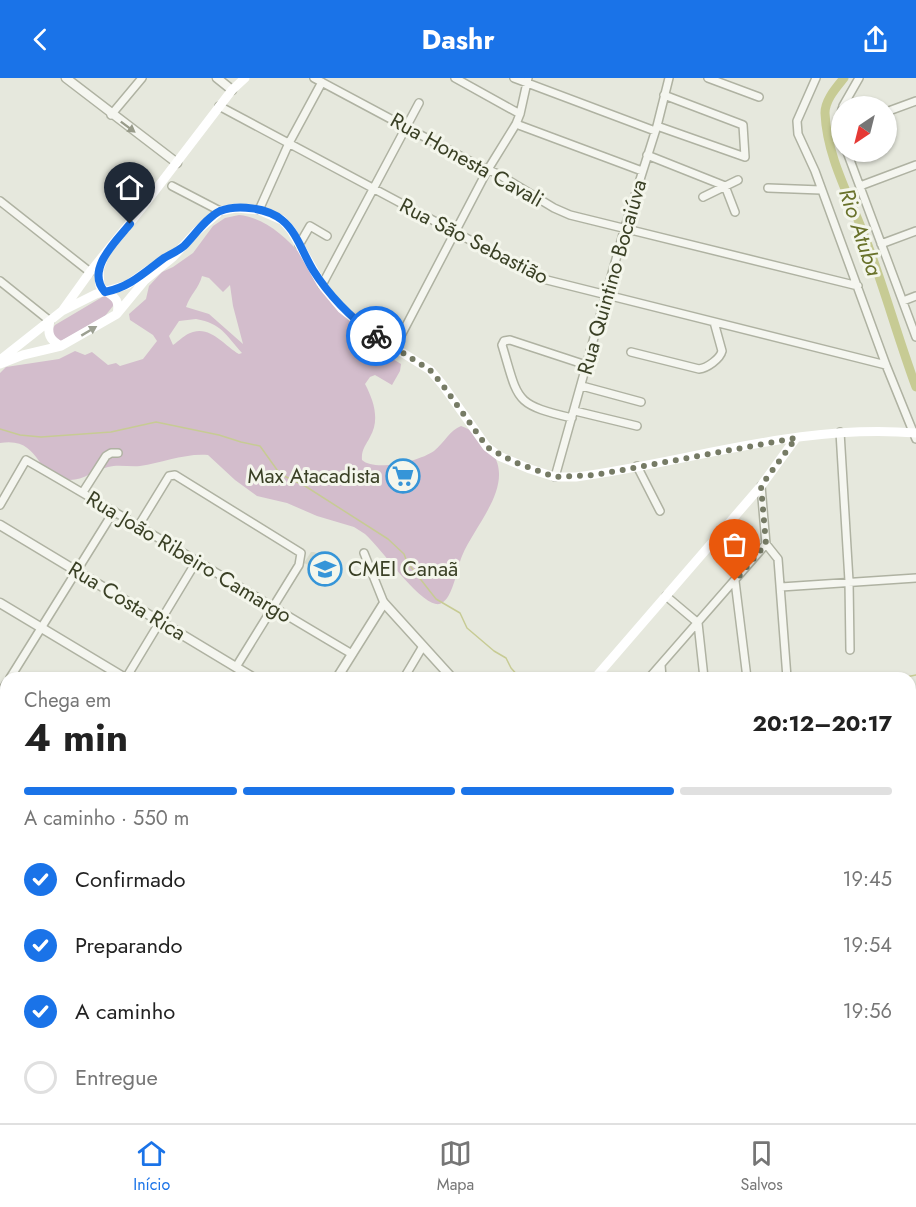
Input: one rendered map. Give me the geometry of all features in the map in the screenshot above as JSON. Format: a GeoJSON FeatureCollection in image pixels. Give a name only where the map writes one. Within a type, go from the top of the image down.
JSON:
{"type":"FeatureCollection","features":[{"type":"Feature","properties":{"kind":"main road"},"geometry":{"type":"LineString","coordinates":[[62,311],[219,106],[244,78]]}},
{"type":"Feature","properties":{"kind":"main road"},"geometry":{"type":"LineString","coordinates":[[0,362],[61,346],[117,314],[145,280],[182,248],[196,232],[220,212],[236,208],[259,210],[282,220],[291,230],[322,285],[348,314],[376,336],[430,370],[487,447],[514,462],[555,477],[576,477],[840,432],[885,431],[915,435]]}},
{"type":"Feature","properties":{"kind":"main road"},"geometry":{"type":"LineString","coordinates":[[0,362],[62,311],[102,289],[119,289],[182,248]]}},
{"type":"Feature","properties":{"kind":"main road"},"geometry":{"type":"LineString","coordinates":[[102,289],[99,270],[107,253]]}},
{"type":"Feature","properties":{"kind":"main road"},"geometry":{"type":"LineString","coordinates":[[90,272],[102,289],[117,300],[119,305],[117,314]]}},
{"type":"Feature","properties":{"kind":"main road"},"geometry":{"type":"LineString","coordinates":[[50,321],[47,332],[51,339],[61,346]]}},
{"type":"Feature","properties":{"kind":"main road"},"geometry":{"type":"LineString","coordinates":[[600,672],[761,486],[796,438]]}},
{"type":"Feature","properties":{"kind":"street"},"geometry":{"type":"LineString","coordinates":[[66,78],[111,115],[177,163]]}},
{"type":"Feature","properties":{"kind":"street"},"geometry":{"type":"LineString","coordinates":[[111,115],[142,78]]}},
{"type":"Feature","properties":{"kind":"street"},"geometry":{"type":"LineString","coordinates":[[217,78],[232,90]]}},
{"type":"Feature","properties":{"kind":"street","name":"Rua Honesta Cavali"},"geometry":{"type":"LineString","coordinates":[[314,78],[487,171],[498,174],[570,215],[858,286]]}},
{"type":"Feature","properties":{"kind":"street"},"geometry":{"type":"LineString","coordinates":[[455,78],[520,114]]}},
{"type":"Feature","properties":{"kind":"street"},"geometry":{"type":"LineString","coordinates":[[514,78],[527,80],[656,128],[745,157],[743,125],[664,95]]}},
{"type":"Feature","properties":{"kind":"street","name":"Rua Quintino Bocaiúva"},"geometry":{"type":"LineString","coordinates":[[555,477],[669,78]]}},
{"type":"Feature","properties":{"kind":"street"},"geometry":{"type":"LineString","coordinates":[[708,78],[759,97]]}},
{"type":"Feature","properties":{"kind":"street"},"geometry":{"type":"LineString","coordinates":[[816,78],[796,127],[886,365],[915,435]]}},
{"type":"Feature","properties":{"kind":"street"},"geometry":{"type":"LineString","coordinates":[[849,96],[859,78]]}},
{"type":"Feature","properties":{"kind":"street"},"geometry":{"type":"LineString","coordinates":[[395,347],[487,171],[516,124],[527,80]]}},
{"type":"Feature","properties":{"kind":"street"},"geometry":{"type":"LineString","coordinates":[[259,210],[289,144],[322,82]]}},
{"type":"Feature","properties":{"kind":"street"},"geometry":{"type":"LineString","coordinates":[[897,108],[916,101]]}},
{"type":"Feature","properties":{"kind":"street"},"geometry":{"type":"LineString","coordinates":[[322,285],[419,103]]}},
{"type":"Feature","properties":{"kind":"street","name":"Rua São Sebastião"},"geometry":{"type":"LineString","coordinates":[[219,106],[543,279],[886,365]]}},
{"type":"Feature","properties":{"kind":"street"},"geometry":{"type":"LineString","coordinates":[[516,124],[642,171]]}},
{"type":"Feature","properties":{"kind":"street"},"geometry":{"type":"LineString","coordinates":[[647,155],[724,186],[735,212]]}},
{"type":"Feature","properties":{"kind":"street"},"geometry":{"type":"LineString","coordinates":[[851,162],[916,337]]}},
{"type":"Feature","properties":{"kind":"street"},"geometry":{"type":"LineString","coordinates":[[860,186],[916,165]]}},
{"type":"Feature","properties":{"kind":"street"},"geometry":{"type":"LineString","coordinates":[[703,197],[738,180]]}},
{"type":"Feature","properties":{"kind":"street"},"geometry":{"type":"LineString","coordinates":[[172,186],[220,212]]}},
{"type":"Feature","properties":{"kind":"street"},"geometry":{"type":"LineString","coordinates":[[768,188],[821,190]]}},
{"type":"Feature","properties":{"kind":"street"},"geometry":{"type":"LineString","coordinates":[[0,201],[90,272]]}},
{"type":"Feature","properties":{"kind":"street"},"geometry":{"type":"LineString","coordinates":[[299,245],[310,226],[327,236]]}},
{"type":"Feature","properties":{"kind":"street"},"geometry":{"type":"LineString","coordinates":[[881,244],[916,231]]}},
{"type":"Feature","properties":{"kind":"street"},"geometry":{"type":"LineString","coordinates":[[0,281],[50,321]]}},
{"type":"Feature","properties":{"kind":"street"},"geometry":{"type":"LineString","coordinates":[[903,301],[916,296]]}},
{"type":"Feature","properties":{"kind":"street"},"geometry":{"type":"LineString","coordinates":[[631,352],[699,369],[705,368],[721,355],[722,351],[714,322]]}},
{"type":"Feature","properties":{"kind":"street"},"geometry":{"type":"LineString","coordinates":[[586,365],[510,340],[504,341],[502,345],[515,390],[524,402],[538,410],[637,426]]}},
{"type":"Feature","properties":{"kind":"street"},"geometry":{"type":"LineString","coordinates":[[582,386],[641,402]]}},
{"type":"Feature","properties":{"kind":"street"},"geometry":{"type":"LineString","coordinates":[[840,432],[849,581],[850,650]]}},
{"type":"Feature","properties":{"kind":"street"},"geometry":{"type":"LineString","coordinates":[[83,492],[106,456],[118,453]]}},
{"type":"Feature","properties":{"kind":"street","name":"Rua João Ribeiro Camargo"},"geometry":{"type":"LineString","coordinates":[[0,505],[26,459],[352,654]]}},
{"type":"Feature","properties":{"kind":"street"},"geometry":{"type":"LineString","coordinates":[[638,466],[660,511]]}},
{"type":"Feature","properties":{"kind":"street"},"geometry":{"type":"LineString","coordinates":[[139,525],[169,476],[175,475],[301,553],[299,565],[236,667]]}},
{"type":"Feature","properties":{"kind":"street"},"geometry":{"type":"LineString","coordinates":[[761,486],[766,544],[778,559],[787,672]]}},
{"type":"Feature","properties":{"kind":"street"},"geometry":{"type":"LineString","coordinates":[[14,672],[114,510]]}},
{"type":"Feature","properties":{"kind":"street","name":"Rua Costa Rica"},"geometry":{"type":"LineString","coordinates":[[0,525],[244,672]]}},
{"type":"Feature","properties":{"kind":"street"},"geometry":{"type":"LineString","coordinates":[[655,672],[766,544]]}},
{"type":"Feature","properties":{"kind":"street"},"geometry":{"type":"LineString","coordinates":[[364,553],[384,603],[447,672]]}},
{"type":"Feature","properties":{"kind":"street"},"geometry":{"type":"LineString","coordinates":[[129,672],[196,562]]}},
{"type":"Feature","properties":{"kind":"street"},"geometry":{"type":"LineString","coordinates":[[781,587],[916,578]]}},
{"type":"Feature","properties":{"kind":"street"},"geometry":{"type":"LineString","coordinates":[[735,581],[746,672]]}},
{"type":"Feature","properties":{"kind":"street"},"geometry":{"type":"LineString","coordinates":[[666,596],[698,623],[703,672]]}},
{"type":"Feature","properties":{"kind":"street"},"geometry":{"type":"LineString","coordinates":[[0,603],[115,672]]}},
{"type":"Feature","properties":{"kind":"street"},"geometry":{"type":"LineString","coordinates":[[340,672],[384,603]]}},
{"type":"Feature","properties":{"kind":"street"},"geometry":{"type":"LineString","coordinates":[[408,672],[423,646]]}},
{"type":"Feature","properties":{"kind":"street"},"geometry":{"type":"LineString","coordinates":[[661,665],[662,672]]}},
{"type":"Feature","properties":{"kind":"shaded area"},"geometry":{"type":"Polygon","coordinates":[[[239,215],[258,220],[275,230],[306,260],[358,329],[362,340],[401,364],[400,371],[392,385],[375,375],[370,377],[365,384],[373,404],[375,424],[363,450],[362,460],[377,465],[387,465],[419,458],[434,451],[454,430],[461,426],[475,434],[496,458],[499,472],[492,501],[468,543],[450,593],[442,603],[436,604],[419,593],[372,541],[354,527],[317,516],[287,503],[257,496],[235,480],[208,455],[182,457],[140,466],[112,466],[79,479],[68,480],[57,478],[49,472],[24,446],[14,442],[0,443],[0,373],[6,367],[59,359],[75,351],[85,355],[92,352],[108,365],[116,363],[120,366],[143,359],[157,341],[153,335],[130,320],[129,314],[146,299],[149,286],[162,272],[193,253],[213,226],[225,218],[239,215]],[[202,276],[186,307],[209,314],[243,344],[230,285],[223,292],[209,278],[202,276]],[[196,319],[179,321],[169,336],[173,345],[187,334],[200,331],[212,334],[239,354],[242,353],[217,327],[196,319]]]}},
{"type":"Feature","properties":{"kind":"shaded area"},"geometry":{"type":"Polygon","coordinates":[[[104,296],[113,302],[113,306],[105,316],[65,339],[60,341],[55,338],[51,331],[55,325],[104,296]]]}},
{"type":"Feature","properties":{"kind":"shaded area","name":"CMEI Canaã"},"geometry":{"type":"Polygon","coordinates":[[[311,552],[337,562],[329,575],[304,563],[311,552]]]}},
{"type":"Feature","properties":{"kind":"waterway","name":"Rio Atuba"},"geometry":{"type":"LineString","coordinates":[[844,78],[831,94],[825,108],[827,131],[836,165],[875,265],[916,387]]}},
{"type":"Feature","properties":{"kind":"waterway"},"geometry":{"type":"LineString","coordinates":[[0,429],[20,435],[41,437],[111,432],[156,422],[260,446],[280,474],[305,486],[388,539],[404,554],[407,562],[436,599],[460,613],[467,628],[506,658],[515,672]]}},
{"type":"Feature","properties":{"kind":"way so far"},"geometry":{"type":"LineString","coordinates":[[376,336],[430,370],[487,447],[499,456],[555,477],[595,475],[796,438],[761,486],[766,544],[735,581]]}},
{"type":"Feature","properties":{"kind":"place","name":"Max Atacadista"},"geometry":{"type":"Point","coordinates":[403,476]}},
{"type":"Feature","properties":{"kind":"place","name":"CMEI Canaã"},"geometry":{"type":"Point","coordinates":[325,569]}},
{"type":"Feature","properties":{"kind":"route"},"geometry":{"type":"LineString","coordinates":[[130,224],[101,264],[98,276],[100,286],[105,292],[119,289],[134,281],[182,248],[196,232],[220,212],[247,208],[271,214],[282,220],[291,230],[322,285],[342,309],[376,336]]}}]}
